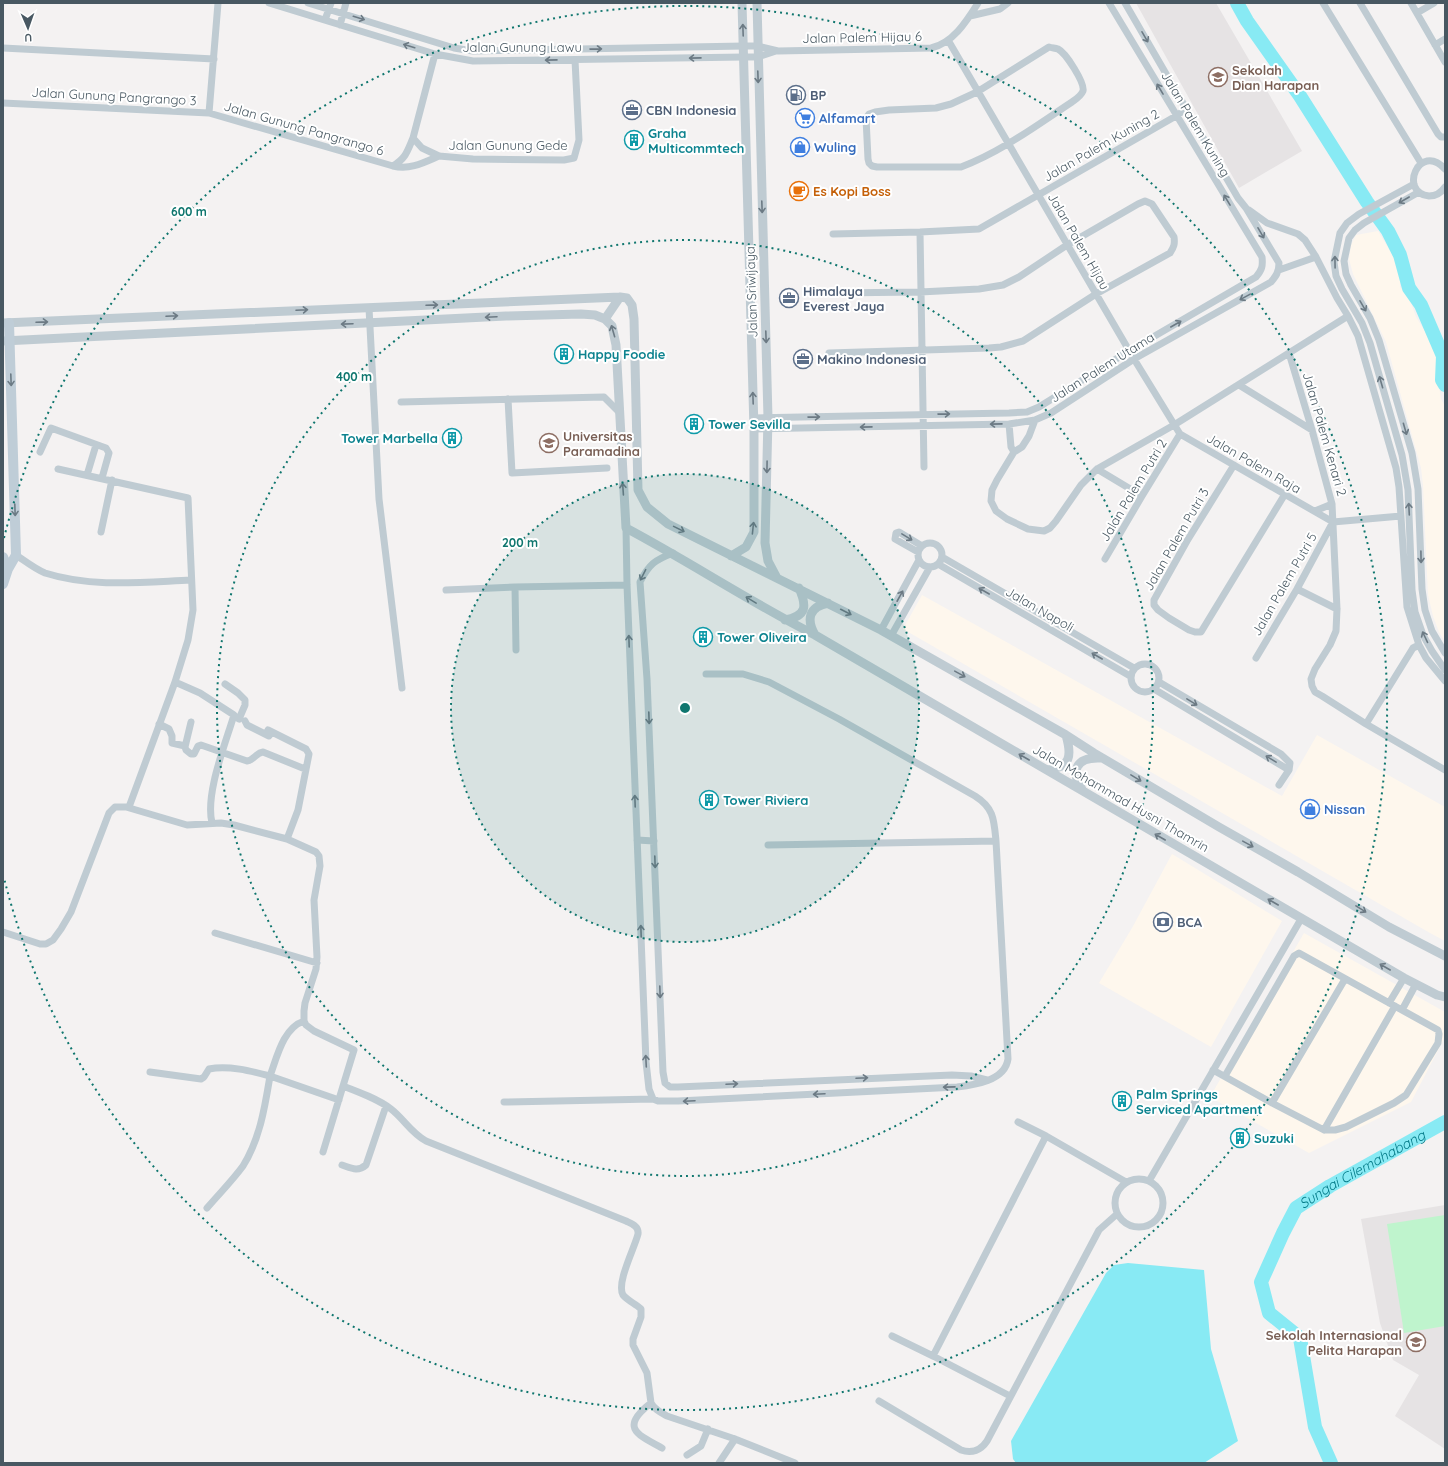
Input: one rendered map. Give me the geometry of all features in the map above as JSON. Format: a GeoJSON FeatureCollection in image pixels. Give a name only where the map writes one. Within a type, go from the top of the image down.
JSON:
{"type":"FeatureCollection","features":[{"type":"Feature","properties":{"kind":"main road"},"geometry":{"type":"LineString","coordinates":[[4,581],[8,569],[16,555],[6,323]]}},
{"type":"Feature","properties":{"kind":"main road"},"geometry":{"type":"LineString","coordinates":[[3,557],[8,569]]}},
{"type":"Feature","properties":{"kind":"street","name":"Jalan Gunung Pangrango 3"},"geometry":{"type":"LineString","coordinates":[[3,103],[209,113],[218,3]]}},
{"type":"Feature","properties":{"kind":"street","name":"Jalan Gunung Lawu"},"geometry":{"type":"LineString","coordinates":[[269,3],[435,54],[473,61],[758,57],[776,51]]}},
{"type":"Feature","properties":{"kind":"street","name":"Jalan Gunung Lawu"},"geometry":{"type":"LineString","coordinates":[[308,3],[330,6],[343,13],[454,48],[473,51],[744,46],[757,46],[776,51]]}},
{"type":"Feature","properties":{"kind":"street"},"geometry":{"type":"LineString","coordinates":[[340,25],[346,3]]}},
{"type":"Feature","properties":{"kind":"street","name":"Jalan Sriwijaya"},"geometry":{"type":"LineString","coordinates":[[731,556],[746,547],[754,532],[754,418],[742,3]]}},
{"type":"Feature","properties":{"kind":"street","name":"Jalan Sriwijaya"},"geometry":{"type":"LineString","coordinates":[[757,3],[757,46],[772,418],[766,543],[768,561],[777,578]]}},
{"type":"Feature","properties":{"kind":"street","name":"Jalan Palem Hijau 6"},"geometry":{"type":"LineString","coordinates":[[776,51],[931,48],[939,46],[960,30],[978,3]]}},
{"type":"Feature","properties":{"kind":"street"},"geometry":{"type":"LineString","coordinates":[[970,16],[1000,9],[1008,3]]}},
{"type":"Feature","properties":{"kind":"street","name":"Jalan Palem Kuning"},"geometry":{"type":"LineString","coordinates":[[1109,3],[1262,257]]}},
{"type":"Feature","properties":{"kind":"street","name":"Jalan Palem Kuning"},"geometry":{"type":"LineString","coordinates":[[1125,3],[1238,198],[1246,208],[1279,263],[1278,272]]}},
{"type":"Feature","properties":{"kind":"street"},"geometry":{"type":"LineString","coordinates":[[1323,3],[1421,163]]}},
{"type":"Feature","properties":{"kind":"street"},"geometry":{"type":"LineString","coordinates":[[1411,3],[1445,62]]}},
{"type":"Feature","properties":{"kind":"street"},"geometry":{"type":"LineString","coordinates":[[1417,13],[1434,3]]}},
{"type":"Feature","properties":{"kind":"street"},"geometry":{"type":"LineString","coordinates":[[1362,4],[1438,134],[1445,137]]}},
{"type":"Feature","properties":{"kind":"street"},"geometry":{"type":"LineString","coordinates":[[325,20],[330,6]]}},
{"type":"Feature","properties":{"kind":"street"},"geometry":{"type":"LineString","coordinates":[[1435,45],[1445,39]]}},
{"type":"Feature","properties":{"kind":"street","name":"Jalan Palem Hijau"},"geometry":{"type":"LineString","coordinates":[[948,40],[1134,359]]}},
{"type":"Feature","properties":{"kind":"street"},"geometry":{"type":"LineString","coordinates":[[1049,47],[1059,50],[1066,56],[1082,84],[1083,91],[1079,97],[1007,143],[972,163],[961,167],[877,167],[872,166],[869,163],[866,142],[866,118],[869,114],[889,110],[936,108],[951,104],[977,92],[1049,47]]}},
{"type":"Feature","properties":{"kind":"street"},"geometry":{"type":"LineString","coordinates":[[3,48],[214,59]]}},
{"type":"Feature","properties":{"kind":"street"},"geometry":{"type":"LineString","coordinates":[[392,166],[405,156],[413,138],[435,54]]}},
{"type":"Feature","properties":{"kind":"street","name":"Jalan Gunung Gede"},"geometry":{"type":"LineString","coordinates":[[439,156],[474,159],[564,160],[574,158],[579,140],[575,60]]}},
{"type":"Feature","properties":{"kind":"street","name":"Jalan Palem Kuning 2"},"geometry":{"type":"LineString","coordinates":[[833,234],[979,229],[1186,109]]}},
{"type":"Feature","properties":{"kind":"street","name":"Jalan Gunung Pangrango 6"},"geometry":{"type":"LineString","coordinates":[[209,113],[392,166],[403,168],[413,166],[439,156]]}},
{"type":"Feature","properties":{"kind":"street"},"geometry":{"type":"LineString","coordinates":[[413,138],[422,148],[439,156]]}},
{"type":"Feature","properties":{"kind":"street"},"geometry":{"type":"LineString","coordinates":[[1445,169],[1441,164],[1435,161],[1428,161],[1421,163],[1414,172],[1413,178],[1414,184],[1419,192],[1424,195],[1431,196],[1438,194],[1445,187]]}},
{"type":"Feature","properties":{"kind":"street"},"geometry":{"type":"LineString","coordinates":[[1414,184],[1359,214],[1347,223],[1340,233],[1334,262],[1336,276],[1362,323],[1370,343],[1402,455],[1408,490],[1412,590],[1415,612],[1423,635],[1445,670]]}},
{"type":"Feature","properties":{"kind":"street"},"geometry":{"type":"LineString","coordinates":[[1419,192],[1364,223],[1355,230],[1349,238],[1344,262],[1346,274],[1370,318],[1379,340],[1412,453],[1418,489],[1422,589],[1425,610],[1432,631],[1445,653]]}},
{"type":"Feature","properties":{"kind":"street"},"geometry":{"type":"LineString","coordinates":[[828,353],[989,348],[1012,345],[1030,337],[1096,294],[1170,252],[1174,248],[1175,243],[1174,237],[1152,204],[1144,201],[1067,245],[1019,277],[1003,284],[979,289],[920,292],[832,293]]}},
{"type":"Feature","properties":{"kind":"street","name":"Jalan Palem Kuning"},"geometry":{"type":"LineString","coordinates":[[1246,208],[1266,223],[1298,234],[1305,240],[1316,257],[1358,336],[1392,452],[1399,487],[1405,597],[1407,607],[1426,658],[1445,681]]}},
{"type":"Feature","properties":{"kind":"street"},"geometry":{"type":"LineString","coordinates":[[920,232],[924,467]]}},
{"type":"Feature","properties":{"kind":"street","name":"Jalan Palem Utama"},"geometry":{"type":"LineString","coordinates":[[754,418],[1009,413],[1030,410],[1039,407],[1129,351],[1256,277],[1262,271],[1262,257]]}},
{"type":"Feature","properties":{"kind":"street","name":"Jalan Palem Utama"},"geometry":{"type":"LineString","coordinates":[[754,429],[1009,424],[1035,420],[1059,408],[1134,359],[1271,282],[1278,272],[1316,257]]}},
{"type":"Feature","properties":{"kind":"street"},"geometry":{"type":"LineString","coordinates":[[6,323],[620,297]]}},
{"type":"Feature","properties":{"kind":"street"},"geometry":{"type":"LineString","coordinates":[[605,319],[620,297]]}},
{"type":"Feature","properties":{"kind":"street","name":"Jalan Mohammad Husni Thamrin"},"geometry":{"type":"LineString","coordinates":[[620,297],[626,297],[630,300],[634,312],[638,490],[647,507],[668,524],[881,630],[1066,735],[1389,927],[1445,956]]}},
{"type":"Feature","properties":{"kind":"street"},"geometry":{"type":"LineString","coordinates":[[369,308],[379,499],[402,688]]}},
{"type":"Feature","properties":{"kind":"street"},"geometry":{"type":"LineString","coordinates":[[6,341],[581,314],[595,315],[605,319],[612,326],[616,345],[626,528],[646,1062],[649,1089],[653,1098]]}},
{"type":"Feature","properties":{"kind":"street"},"geometry":{"type":"LineString","coordinates":[[1035,420],[1029,436],[1022,446],[1014,452],[992,490],[991,501],[996,511],[1007,519],[1028,529],[1044,531],[1050,528],[1056,521],[1081,485],[1097,469],[1174,425],[1348,316]]}},
{"type":"Feature","properties":{"kind":"street","name":"Jalan Palem Kenari 2"},"geometry":{"type":"LineString","coordinates":[[1289,353],[1332,504],[1337,609],[1336,631],[1330,645],[1311,678],[1312,686],[1315,692],[1366,724],[1445,770]]}},
{"type":"Feature","properties":{"kind":"street","name":"Jalan Palem Raja"},"geometry":{"type":"LineString","coordinates":[[1134,359],[1180,434],[1333,522]]}},
{"type":"Feature","properties":{"kind":"street"},"geometry":{"type":"LineString","coordinates":[[1239,385],[1312,430]]}},
{"type":"Feature","properties":{"kind":"street"},"geometry":{"type":"LineString","coordinates":[[401,402],[604,397],[619,412]]}},
{"type":"Feature","properties":{"kind":"street"},"geometry":{"type":"LineString","coordinates":[[508,399],[512,473],[607,468]]}},
{"type":"Feature","properties":{"kind":"street"},"geometry":{"type":"LineString","coordinates":[[1009,424],[1011,447],[1014,452]]}},
{"type":"Feature","properties":{"kind":"street"},"geometry":{"type":"LineString","coordinates":[[40,452],[51,428],[106,448],[109,453],[102,478]]}},
{"type":"Feature","properties":{"kind":"street","name":"Jalan Palem Putri 2"},"geometry":{"type":"LineString","coordinates":[[1106,559],[1180,434]]}},
{"type":"Feature","properties":{"kind":"street"},"geometry":{"type":"LineString","coordinates":[[87,475],[96,445]]}},
{"type":"Feature","properties":{"kind":"street","name":"Jalan Palem Putri 3"},"geometry":{"type":"LineString","coordinates":[[1234,465],[1155,596],[1154,604],[1158,610],[1189,630],[1200,632],[1285,494]]}},
{"type":"Feature","properties":{"kind":"street"},"geometry":{"type":"LineString","coordinates":[[58,469],[188,498],[193,610],[192,624],[175,682],[129,807]]}},
{"type":"Feature","properties":{"kind":"street"},"geometry":{"type":"LineString","coordinates":[[1097,469],[1142,496]]}},
{"type":"Feature","properties":{"kind":"street"},"geometry":{"type":"LineString","coordinates":[[101,532],[112,480]]}},
{"type":"Feature","properties":{"kind":"street"},"geometry":{"type":"LineString","coordinates":[[1315,511],[1332,504]]}},
{"type":"Feature","properties":{"kind":"street"},"geometry":{"type":"LineString","coordinates":[[1333,522],[1401,516]]}},
{"type":"Feature","properties":{"kind":"street","name":"Jalan Palem Putri 5"},"geometry":{"type":"LineString","coordinates":[[1256,658],[1297,589],[1333,522]]}},
{"type":"Feature","properties":{"kind":"street","name":"Jalan Mohammad Husni Thamrin"},"geometry":{"type":"LineString","coordinates":[[626,528],[673,553],[785,620],[815,635],[1404,978],[1437,995],[1445,997]]}},
{"type":"Feature","properties":{"kind":"street","name":"Jalan Napoli"},"geometry":{"type":"LineString","coordinates":[[918,552],[895,539],[896,533],[899,532],[922,546],[929,543],[937,545],[941,549],[942,557],[1134,668]]}},
{"type":"Feature","properties":{"kind":"street"},"geometry":{"type":"LineString","coordinates":[[881,630],[919,560],[918,552],[922,546]]}},
{"type":"Feature","properties":{"kind":"street"},"geometry":{"type":"LineString","coordinates":[[673,553],[656,560],[646,568],[640,582],[647,679],[663,1072],[666,1085],[670,1087],[678,1087],[952,1075],[971,1076],[987,1080]]}},
{"type":"Feature","properties":{"kind":"street"},"geometry":{"type":"LineString","coordinates":[[16,555],[44,572],[82,581],[119,583],[191,580]]}},
{"type":"Feature","properties":{"kind":"street"},"geometry":{"type":"LineString","coordinates":[[919,560],[924,565],[930,567],[938,564],[942,557]]}},
{"type":"Feature","properties":{"kind":"street","name":"Jalan Napoli"},"geometry":{"type":"LineString","coordinates":[[938,564],[1130,676],[1132,686],[1139,692],[1147,693],[1154,689]]}},
{"type":"Feature","properties":{"kind":"street"},"geometry":{"type":"LineString","coordinates":[[891,636],[930,567]]}},
{"type":"Feature","properties":{"kind":"street"},"geometry":{"type":"LineString","coordinates":[[446,590],[627,585]]}},
{"type":"Feature","properties":{"kind":"street"},"geometry":{"type":"LineString","coordinates":[[515,587],[516,650]]}},
{"type":"Feature","properties":{"kind":"street"},"geometry":{"type":"LineString","coordinates":[[785,620],[798,616],[803,611],[805,606],[799,588]]}},
{"type":"Feature","properties":{"kind":"street"},"geometry":{"type":"LineString","coordinates":[[1297,589],[1337,609]]}},
{"type":"Feature","properties":{"kind":"street"},"geometry":{"type":"LineString","coordinates":[[815,635],[811,626],[810,616],[817,606],[828,603]]}},
{"type":"Feature","properties":{"kind":"street"},"geometry":{"type":"LineString","coordinates":[[1366,724],[1413,648],[1420,645]]}},
{"type":"Feature","properties":{"kind":"street"},"geometry":{"type":"LineString","coordinates":[[1130,676],[1134,668],[1142,664],[1151,665],[1158,673],[1159,682],[1154,689],[1289,770]]}},
{"type":"Feature","properties":{"kind":"street"},"geometry":{"type":"LineString","coordinates":[[504,1102],[653,1098],[658,1101],[678,1101],[957,1087],[987,1080],[1002,1073],[1006,1067],[1008,1060],[996,841],[992,813],[985,803],[839,719],[768,682],[743,674],[706,674]]}},
{"type":"Feature","properties":{"kind":"street"},"geometry":{"type":"LineString","coordinates":[[175,682],[200,693],[242,719],[247,725],[269,736],[270,731],[306,749],[309,756],[305,769],[298,810],[287,839]]}},
{"type":"Feature","properties":{"kind":"street"},"geometry":{"type":"LineString","coordinates":[[1159,682],[1281,754],[1290,762],[1289,770],[1279,785]]}},
{"type":"Feature","properties":{"kind":"street"},"geometry":{"type":"LineString","coordinates":[[212,824],[209,813],[212,789],[223,754],[242,719],[245,700],[225,684]]}},
{"type":"Feature","properties":{"kind":"street"},"geometry":{"type":"LineString","coordinates":[[191,722],[185,746],[186,750],[193,754],[198,746],[201,745],[223,754],[248,761],[263,752],[305,769]]}},
{"type":"Feature","properties":{"kind":"street"},"geometry":{"type":"LineString","coordinates":[[159,724],[168,729],[172,736],[172,743],[185,746]]}},
{"type":"Feature","properties":{"kind":"street"},"geometry":{"type":"LineString","coordinates":[[1047,770],[1058,768],[1065,764],[1069,759],[1070,752],[1066,735]]}},
{"type":"Feature","properties":{"kind":"street"},"geometry":{"type":"LineString","coordinates":[[1084,792],[1077,783],[1075,775],[1077,767],[1082,761],[1090,757],[1103,758]]}},
{"type":"Feature","properties":{"kind":"street"},"geometry":{"type":"LineString","coordinates":[[3,932],[40,944],[46,944],[53,940],[71,912],[109,814],[117,807],[129,807],[187,825],[234,825],[287,839],[314,850],[319,856],[320,866],[314,900],[317,963],[305,1003],[304,1021],[306,1025],[314,1031],[354,1050],[323,1152]]}},
{"type":"Feature","properties":{"kind":"street"},"geometry":{"type":"LineString","coordinates":[[637,840],[654,840]]}},
{"type":"Feature","properties":{"kind":"street"},"geometry":{"type":"LineString","coordinates":[[768,845],[996,841]]}},
{"type":"Feature","properties":{"kind":"street"},"geometry":{"type":"LineString","coordinates":[[1150,1181],[1301,919]]}},
{"type":"Feature","properties":{"kind":"street"},"geometry":{"type":"LineString","coordinates":[[215,933],[317,963]]}},
{"type":"Feature","properties":{"kind":"street"},"geometry":{"type":"LineString","coordinates":[[1213,1070],[1324,1130],[1335,1130],[1346,1127],[1394,1103],[1406,1095],[1438,1043],[1439,1034],[1438,1030],[1299,953],[1296,954],[1225,1076]]}},
{"type":"Feature","properties":{"kind":"street"},"geometry":{"type":"LineString","coordinates":[[1395,1007],[1404,978]]}},
{"type":"Feature","properties":{"kind":"street"},"geometry":{"type":"LineString","coordinates":[[1272,1103],[1345,979]]}},
{"type":"Feature","properties":{"kind":"street"},"geometry":{"type":"LineString","coordinates":[[1324,1130],[1395,1007],[1416,984]]}},
{"type":"Feature","properties":{"kind":"street"},"geometry":{"type":"LineString","coordinates":[[207,1208],[234,1176],[248,1156],[262,1118],[270,1076],[282,1044],[297,1024],[304,1021]]}},
{"type":"Feature","properties":{"kind":"street"},"geometry":{"type":"LineString","coordinates":[[150,1072],[199,1079],[204,1077],[209,1069],[224,1068],[250,1071],[270,1076],[339,1100]]}},
{"type":"Feature","properties":{"kind":"street"},"geometry":{"type":"LineString","coordinates":[[343,1086],[386,1106],[396,1114],[412,1132],[426,1141],[626,1221],[637,1228],[638,1234],[624,1273],[622,1290],[624,1296],[641,1309],[641,1317],[633,1339],[633,1345],[647,1373],[652,1403],[655,1410],[735,1439],[795,1463]]}},
{"type":"Feature","properties":{"kind":"street"},"geometry":{"type":"LineString","coordinates":[[342,1165],[362,1169],[366,1165],[386,1106]]}},
{"type":"Feature","properties":{"kind":"street"},"geometry":{"type":"LineString","coordinates":[[1018,1122],[1046,1136],[1126,1182]]}},
{"type":"Feature","properties":{"kind":"street"},"geometry":{"type":"LineString","coordinates":[[933,1356],[1046,1136]]}},
{"type":"Feature","properties":{"kind":"street"},"geometry":{"type":"LineString","coordinates":[[1138,1179],[1150,1181],[1162,1192],[1164,1201],[1163,1209],[1160,1217],[1154,1223],[1146,1227],[1138,1228],[1130,1226],[1122,1221],[1117,1214],[1115,1200],[1117,1193],[1126,1182],[1138,1179]]}},
{"type":"Feature","properties":{"kind":"street"},"geometry":{"type":"LineString","coordinates":[[879,1401],[954,1447],[966,1452],[976,1451],[984,1446],[1099,1230],[1117,1214]]}},
{"type":"Feature","properties":{"kind":"street"},"geometry":{"type":"LineString","coordinates":[[892,1336],[1010,1396]]}},
{"type":"Feature","properties":{"kind":"street"},"geometry":{"type":"LineString","coordinates":[[652,1403],[641,1411],[634,1427],[635,1431],[662,1448]]}},
{"type":"Feature","properties":{"kind":"street"},"geometry":{"type":"LineString","coordinates":[[687,1455],[701,1446],[708,1429]]}},
{"type":"Feature","properties":{"kind":"street"},"geometry":{"type":"LineString","coordinates":[[719,1463],[735,1439]]}},
{"type":"Feature","properties":{"kind":"shaded area","name":"Sekolah Dian Harapan"},"geometry":{"type":"Polygon","coordinates":[[[1136,3],[1216,3],[1302,151],[1239,188],[1136,3]]]}},
{"type":"Feature","properties":{"kind":"shaded area"},"geometry":{"type":"Polygon","coordinates":[[[1378,231],[1396,261],[1400,279],[1400,287],[1409,297],[1416,317],[1434,346],[1440,366],[1439,386],[1441,399],[1445,406],[1445,642],[1439,632],[1433,616],[1428,595],[1421,468],[1386,342],[1353,274],[1349,259],[1351,245],[1356,235],[1378,231]]]}},
{"type":"Feature","properties":{"kind":"shaded area"},"geometry":{"type":"Polygon","coordinates":[[[922,595],[1282,796],[1317,735],[1445,807],[1445,941],[903,629],[922,595]]]}},
{"type":"Feature","properties":{"kind":"shaded area"},"geometry":{"type":"Polygon","coordinates":[[[1172,854],[1282,921],[1211,1047],[1099,983],[1132,928],[1172,854]]]}},
{"type":"Feature","properties":{"kind":"shaded area"},"geometry":{"type":"Polygon","coordinates":[[[1304,933],[1445,1012],[1445,1037],[1411,1102],[1309,1153],[1210,1097],[1304,933]]]}},
{"type":"Feature","properties":{"kind":"shaded area","name":"Sekolah Internasional Pelita Harapan"},"geometry":{"type":"Polygon","coordinates":[[[1445,1205],[1445,1449],[1395,1416],[1419,1375],[1393,1360],[1380,1323],[1361,1219],[1445,1205]]]}},
{"type":"Feature","properties":{"kind":"green space"},"geometry":{"type":"Polygon","coordinates":[[[1445,1215],[1445,1326],[1404,1333],[1387,1224],[1445,1215]]]}},
{"type":"Feature","properties":{"kind":"water"},"geometry":{"type":"Polygon","coordinates":[[[1128,1263],[1204,1270],[1211,1349],[1238,1441],[1204,1463],[1016,1463],[1013,1459],[1011,1441],[1106,1273],[1114,1265],[1128,1263]]]}},
{"type":"Feature","properties":{"kind":"waterway"},"geometry":{"type":"LineString","coordinates":[[1237,3],[1247,21],[1300,96],[1367,202],[1388,231],[1400,255],[1409,288],[1421,305],[1443,356],[1442,380],[1445,385]]}},
{"type":"Feature","properties":{"kind":"waterway","name":"Sungai Cilemahabang"},"geometry":{"type":"LineString","coordinates":[[1331,1463],[1315,1427],[1300,1338],[1269,1313],[1261,1282],[1296,1208],[1330,1186],[1445,1122]]}},
{"type":"Feature","properties":{"kind":"place","name":"Sekolah Dian Harapan"},"geometry":{"type":"Point","coordinates":[1218,77]}},
{"type":"Feature","properties":{"kind":"place","name":"BP"},"geometry":{"type":"Point","coordinates":[796,95]}},
{"type":"Feature","properties":{"kind":"place","name":"CBN Indonesia"},"geometry":{"type":"Point","coordinates":[632,110]}},
{"type":"Feature","properties":{"kind":"place","name":"Alfamart"},"geometry":{"type":"Point","coordinates":[805,118]}},
{"type":"Feature","properties":{"kind":"place","name":"Graha Multicommtech"},"geometry":{"type":"Point","coordinates":[634,140]}},
{"type":"Feature","properties":{"kind":"place","name":"Wuling"},"geometry":{"type":"Point","coordinates":[800,147]}},
{"type":"Feature","properties":{"kind":"place","name":"Es Kopi Boss"},"geometry":{"type":"Point","coordinates":[799,191]}},
{"type":"Feature","properties":{"kind":"place","name":"Himalaya Everest Jaya"},"geometry":{"type":"Point","coordinates":[789,298]}},
{"type":"Feature","properties":{"kind":"place","name":"Happy Foodie"},"geometry":{"type":"Point","coordinates":[564,354]}},
{"type":"Feature","properties":{"kind":"place","name":"Makino Indonesia"},"geometry":{"type":"Point","coordinates":[803,359]}},
{"type":"Feature","properties":{"kind":"place","name":"Tower Sevilla"},"geometry":{"type":"Point","coordinates":[694,424]}},
{"type":"Feature","properties":{"kind":"place","name":"Tower Marbella"},"geometry":{"type":"Point","coordinates":[452,438]}},
{"type":"Feature","properties":{"kind":"place","name":"Universitas Paramadina"},"geometry":{"type":"Point","coordinates":[549,443]}},
{"type":"Feature","properties":{"kind":"place","name":"Tower Oliveira"},"geometry":{"type":"Point","coordinates":[703,637]}},
{"type":"Feature","properties":{"kind":"place","name":"Tower Riviera"},"geometry":{"type":"Point","coordinates":[709,800]}},
{"type":"Feature","properties":{"kind":"place","name":"Nissan"},"geometry":{"type":"Point","coordinates":[1310,809]}},
{"type":"Feature","properties":{"kind":"place","name":"BCA"},"geometry":{"type":"Point","coordinates":[1163,922]}},
{"type":"Feature","properties":{"kind":"place","name":"Palm Springs Serviced Apartment"},"geometry":{"type":"Point","coordinates":[1122,1101]}},
{"type":"Feature","properties":{"kind":"place","name":"Suzuki"},"geometry":{"type":"Point","coordinates":[1240,1138]}},
{"type":"Feature","properties":{"kind":"place","name":"Sekolah Internasional Pelita Harapan"},"geometry":{"type":"Point","coordinates":[1416,1342]}}]}
